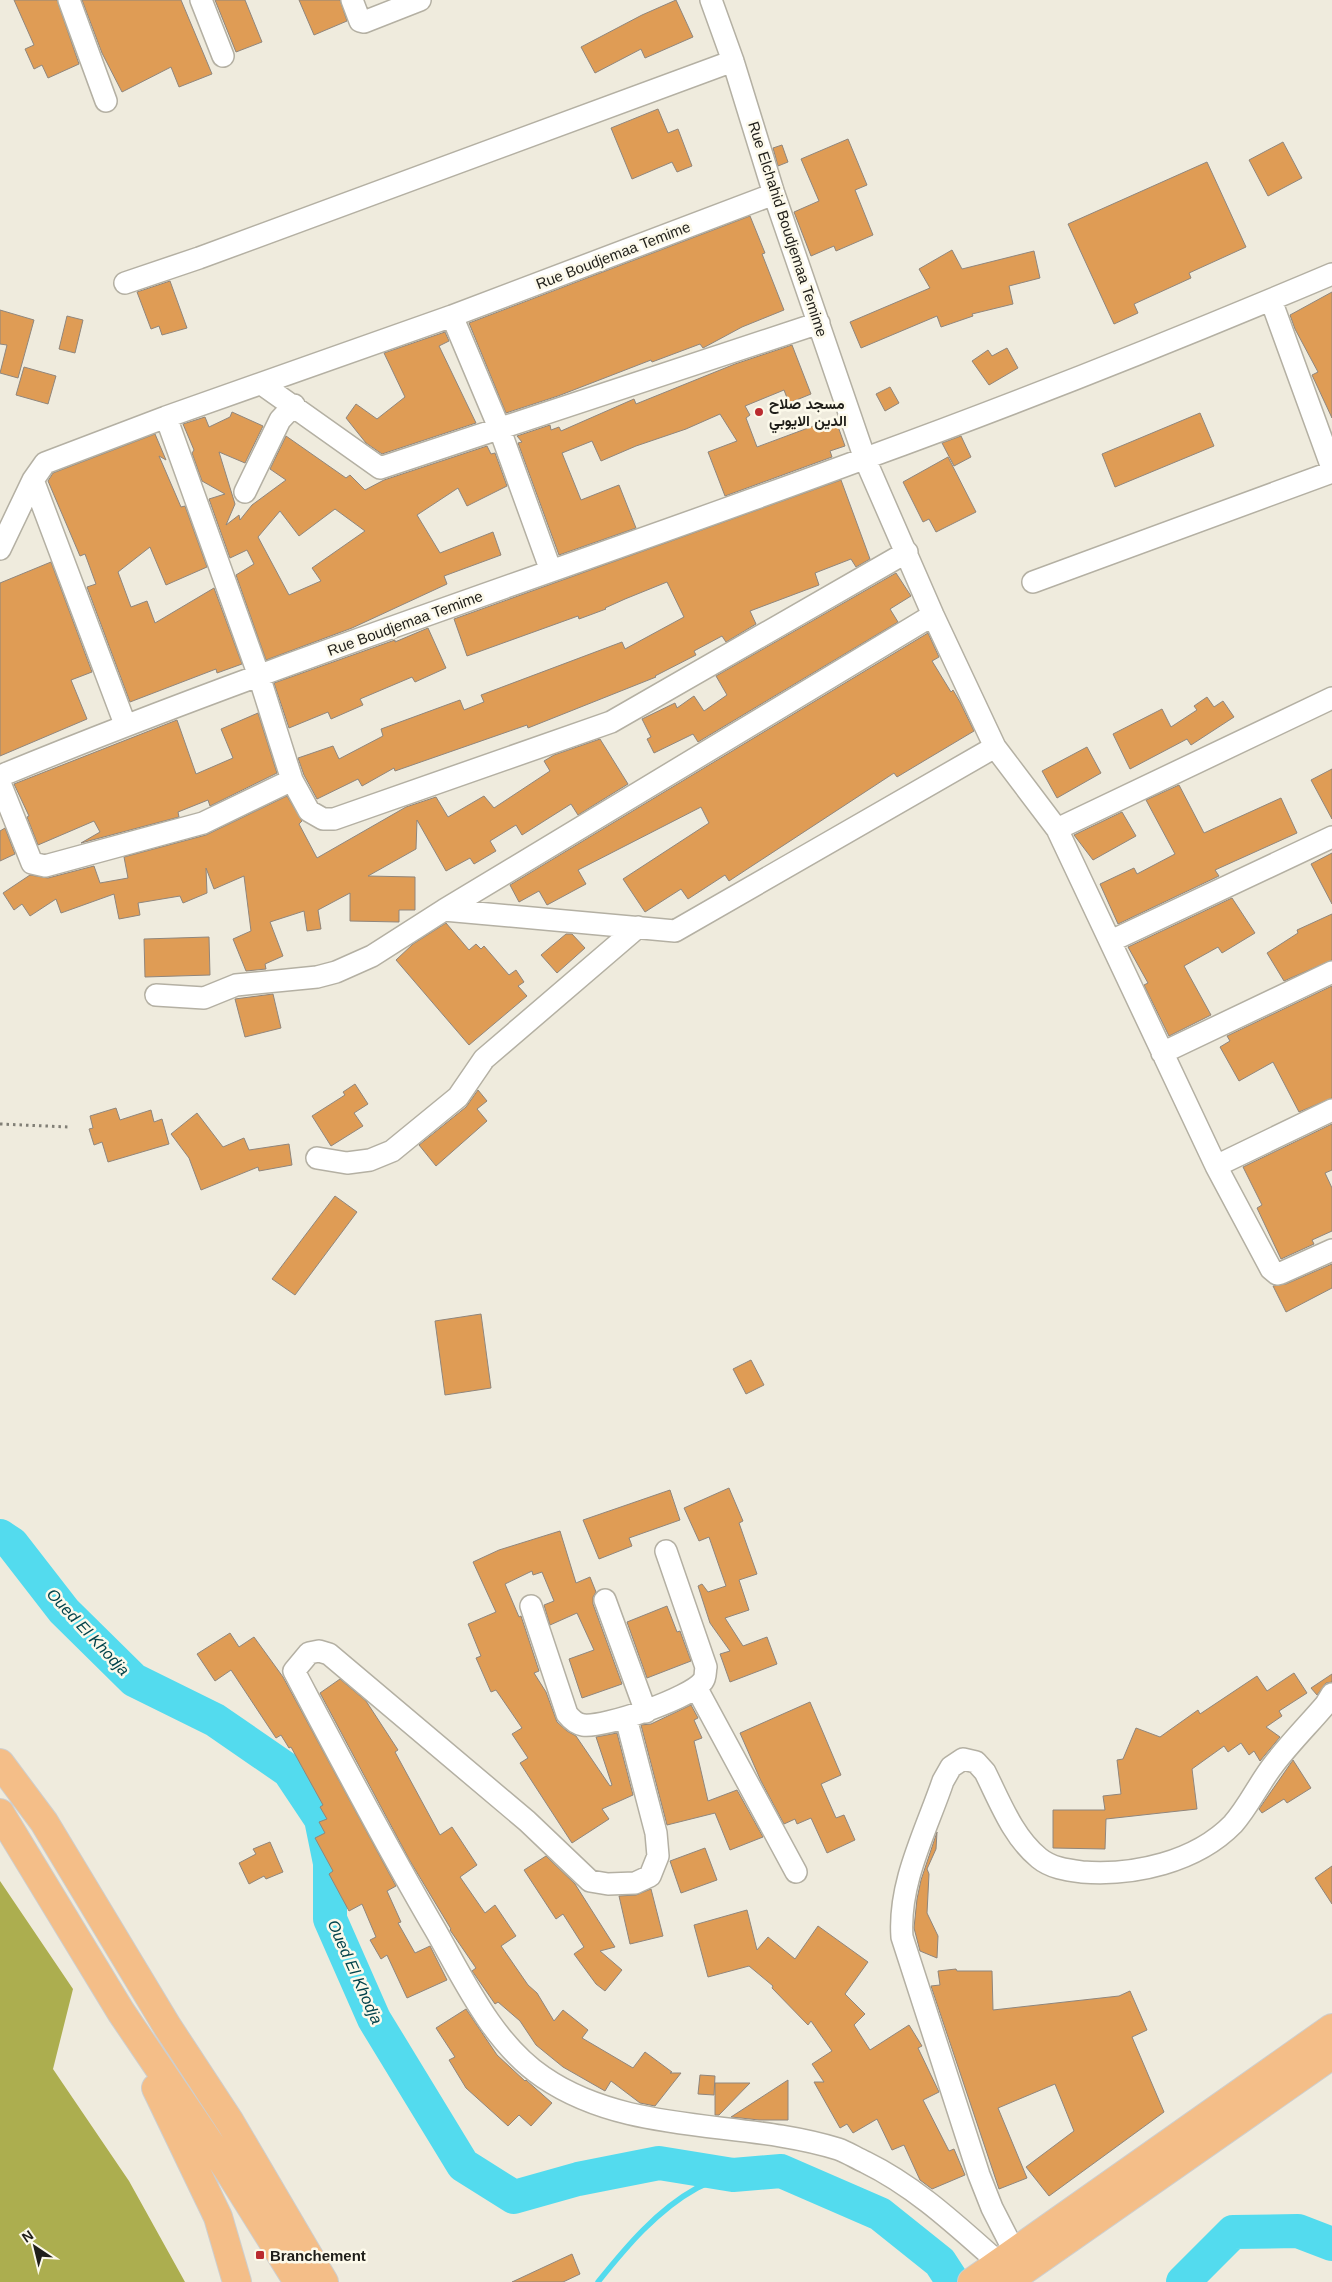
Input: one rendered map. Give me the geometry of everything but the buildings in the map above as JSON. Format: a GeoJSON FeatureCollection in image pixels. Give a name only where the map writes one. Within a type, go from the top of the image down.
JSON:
{"type":"FeatureCollection","features":[{"type":"Feature","properties":{"kind":"highway"},"geometry":{"type":"LineString","coordinates":[[0,1763],[44,1822],[167,2026],[230,2122],[324,2282]]}},
{"type":"Feature","properties":{"kind":"highway"},"geometry":{"type":"LineString","coordinates":[[0,1813],[121,2012],[230,2173],[298,2282]]}},
{"type":"Feature","properties":{"kind":"highway"},"geometry":{"type":"LineString","coordinates":[[121,2012],[218,2217],[238,2282]]}},
{"type":"Feature","properties":{"kind":"highway"},"geometry":{"type":"LineString","coordinates":[[995,2270],[1332,2028]]}},
{"type":"Feature","properties":{"kind":"highway"},"geometry":{"type":"LineString","coordinates":[[995,2270],[1332,2055]]}},
{"type":"Feature","properties":{"kind":"street"},"geometry":{"type":"LineString","coordinates":[[69,0],[106,101]]}},
{"type":"Feature","properties":{"kind":"street"},"geometry":{"type":"LineString","coordinates":[[201,0],[224,56]]}},
{"type":"Feature","properties":{"kind":"street"},"geometry":{"type":"LineString","coordinates":[[352,0],[360,21],[364,22],[420,0]]}},
{"type":"Feature","properties":{"kind":"street","name":"Rue Elchahid Boudjemaa Temime"},"geometry":{"type":"LineString","coordinates":[[711,0],[733,61],[774,194],[865,459],[933,615],[996,746],[1057,829],[1216,1166],[1273,1272],[1282,1273],[1332,1250]]}},
{"type":"Feature","properties":{"kind":"street"},"geometry":{"type":"LineString","coordinates":[[125,283],[199,258],[733,61]]}},
{"type":"Feature","properties":{"kind":"street","name":"Rue Boudjemaa Temime"},"geometry":{"type":"LineString","coordinates":[[0,549],[33,480],[46,463],[166,417],[263,385],[452,316],[774,194]]}},
{"type":"Feature","properties":{"kind":"street","name":"Rue Boudjemaa Temime"},"geometry":{"type":"LineString","coordinates":[[0,776],[125,724],[865,459],[1070,382],[1332,274]]}},
{"type":"Feature","properties":{"kind":"street"},"geometry":{"type":"LineString","coordinates":[[1271,300],[1332,468]]}},
{"type":"Feature","properties":{"kind":"street"},"geometry":{"type":"LineString","coordinates":[[452,316],[500,430],[551,571]]}},
{"type":"Feature","properties":{"kind":"street"},"geometry":{"type":"LineString","coordinates":[[263,385],[294,405],[380,468],[500,430],[819,323]]}},
{"type":"Feature","properties":{"kind":"street"},"geometry":{"type":"LineString","coordinates":[[245,492],[280,420],[294,405]]}},
{"type":"Feature","properties":{"kind":"street"},"geometry":{"type":"LineString","coordinates":[[166,417],[259,676],[292,780],[306,807],[313,815],[323,819],[334,818],[611,722],[907,552]]}},
{"type":"Feature","properties":{"kind":"street"},"geometry":{"type":"LineString","coordinates":[[1033,582],[1332,472]]}},
{"type":"Feature","properties":{"kind":"street"},"geometry":{"type":"LineString","coordinates":[[33,480],[125,724]]}},
{"type":"Feature","properties":{"kind":"street"},"geometry":{"type":"LineString","coordinates":[[156,995],[204,998],[236,985],[317,977],[336,972],[372,956],[444,910],[933,615]]}},
{"type":"Feature","properties":{"kind":"street"},"geometry":{"type":"LineString","coordinates":[[1057,829],[1332,698]]}},
{"type":"Feature","properties":{"kind":"street"},"geometry":{"type":"LineString","coordinates":[[444,910],[675,931],[996,746]]}},
{"type":"Feature","properties":{"kind":"street"},"geometry":{"type":"LineString","coordinates":[[0,783],[32,863],[45,866],[203,823],[292,780]]}},
{"type":"Feature","properties":{"kind":"street"},"geometry":{"type":"LineString","coordinates":[[1111,941],[1332,837]]}},
{"type":"Feature","properties":{"kind":"street"},"geometry":{"type":"LineString","coordinates":[[317,1158],[347,1163],[370,1160],[392,1151],[458,1097],[484,1059],[638,928]]}},
{"type":"Feature","properties":{"kind":"street"},"geometry":{"type":"LineString","coordinates":[[1162,1053],[1332,972]]}},
{"type":"Feature","properties":{"kind":"street"},"geometry":{"type":"LineString","coordinates":[[1216,1166],[1332,1110]]}},
{"type":"Feature","properties":{"kind":"street"},"geometry":{"type":"LineString","coordinates":[[531,1606],[567,1714],[572,1720],[583,1725],[636,1715],[697,1689],[705,1679],[706,1667],[666,1551]]}},
{"type":"Feature","properties":{"kind":"street"},"geometry":{"type":"LineString","coordinates":[[605,1600],[636,1715],[656,1833],[658,1856],[650,1876],[635,1883],[608,1884],[590,1881],[527,1821],[329,1654],[319,1651],[309,1652],[294,1671],[406,1879],[478,2005],[514,2053],[542,2077],[581,2099],[636,2115],[796,2139],[840,2150],[884,2172],[917,2192],[995,2270]]}},
{"type":"Feature","properties":{"kind":"street"},"geometry":{"type":"LineString","coordinates":[[697,1689],[796,1872]]}},
{"type":"Feature","properties":{"kind":"street"},"geometry":{"type":"LineString","coordinates":[[995,2270],[992,2208],[979,2175],[902,1937],[901,1919],[904,1893],[943,1781],[950,1767],[963,1760],[976,1762],[985,1772],[1024,1845],[1041,1860],[1063,1870],[1102,1873],[1141,1870],[1185,1855],[1215,1840],[1234,1823],[1273,1765],[1326,1704],[1332,1694]]}},
{"type":"Feature","properties":{"kind":"path"},"geometry":{"type":"LineString","coordinates":[[0,1124],[68,1128]]}},
{"type":"Feature","properties":{"kind":"shaded area"},"geometry":{"type":"Polygon","coordinates":[[[0,1881],[73,1989],[53,2069],[129,2181],[185,2282],[0,2282],[0,1881]]]}},
{"type":"Feature","properties":{"kind":"waterway","name":"Oued El Khodja"},"geometry":{"type":"LineString","coordinates":[[0,1536],[12,1544],[64,1611],[134,1680],[215,1720],[289,1771],[321,1819],[330,1863],[330,1919],[374,2019],[463,2165],[514,2197],[578,2179],[659,2163],[733,2175],[781,2171],[880,2214],[940,2262],[953,2282]]}},
{"type":"Feature","properties":{"kind":"waterway"},"geometry":{"type":"LineString","coordinates":[[598,2282],[655,2218],[682,2197],[701,2186],[733,2175]]}},
{"type":"Feature","properties":{"kind":"waterway"},"geometry":{"type":"LineString","coordinates":[[1183,2282],[1233,2232],[1298,2231],[1332,2244]]}},
{"type":"Feature","properties":{"kind":"place","name":"مسجد صلاح الدين الايوبي"},"geometry":{"type":"Point","coordinates":[759,412]}},
{"type":"Feature","properties":{"kind":"place","name":"Branchement"},"geometry":{"type":"Point","coordinates":[260,2255]}}]}
